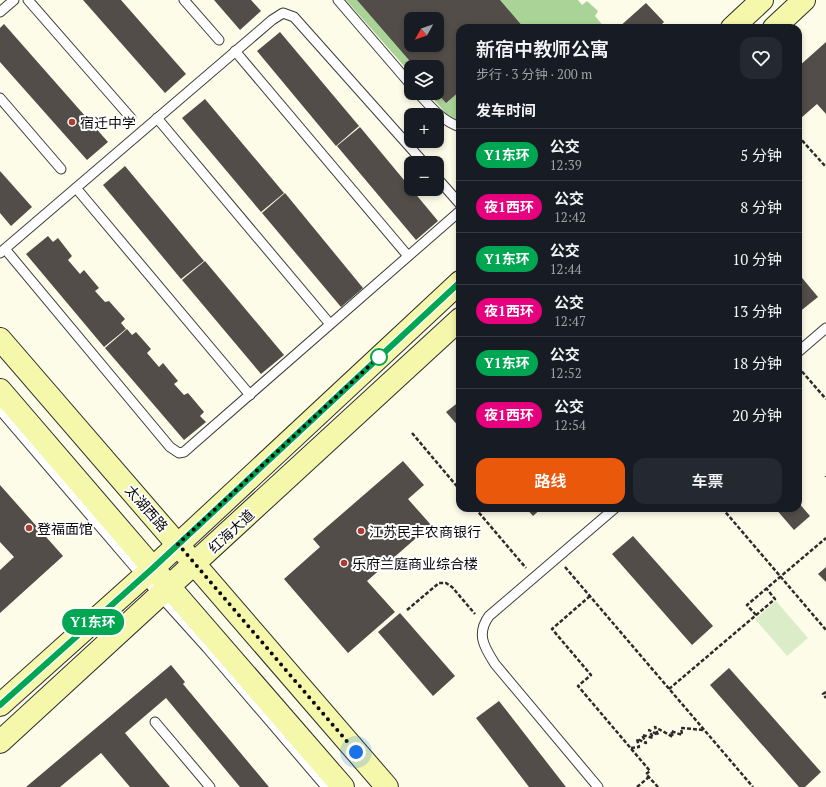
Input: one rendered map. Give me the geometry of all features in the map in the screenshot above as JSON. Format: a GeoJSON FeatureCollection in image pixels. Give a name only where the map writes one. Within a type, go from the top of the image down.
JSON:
{"type":"FeatureCollection","features":[{"type":"Feature","properties":{"kind":"main road"},"geometry":{"type":"LineString","coordinates":[[736,24],[762,0]]}},
{"type":"Feature","properties":{"kind":"main road"},"geometry":{"type":"LineString","coordinates":[[778,24],[804,0]]}},
{"type":"Feature","properties":{"kind":"main road","name":"红海大道"},"geometry":{"type":"LineString","coordinates":[[0,705],[148,573],[456,286]]}},
{"type":"Feature","properties":{"kind":"main road","name":"红海大道"},"geometry":{"type":"LineString","coordinates":[[0,742],[165,592],[456,323]]}},
{"type":"Feature","properties":{"kind":"main road","name":"太湖西路"},"geometry":{"type":"LineString","coordinates":[[0,339],[387,787]]}},
{"type":"Feature","properties":{"kind":"main road"},"geometry":{"type":"LineString","coordinates":[[0,390],[148,573],[343,787]]}},
{"type":"Feature","properties":{"kind":"lane"},"geometry":{"type":"LineString","coordinates":[[0,12],[14,0]]}},
{"type":"Feature","properties":{"kind":"lane"},"geometry":{"type":"LineString","coordinates":[[28,0],[131,118]]}},
{"type":"Feature","properties":{"kind":"lane"},"geometry":{"type":"LineString","coordinates":[[184,0],[219,40]]}},
{"type":"Feature","properties":{"kind":"lane"},"geometry":{"type":"LineString","coordinates":[[338,0],[404,77]]}},
{"type":"Feature","properties":{"kind":"lane"},"geometry":{"type":"LineString","coordinates":[[418,156],[294,16],[283,13],[277,16],[2,251],[170,447],[179,453],[184,452],[456,214]]}},
{"type":"Feature","properties":{"kind":"lane"},"geometry":{"type":"LineString","coordinates":[[236,51],[408,256]]}},
{"type":"Feature","properties":{"kind":"lane"},"geometry":{"type":"LineString","coordinates":[[0,98],[61,169]]}},
{"type":"Feature","properties":{"kind":"lane"},"geometry":{"type":"LineString","coordinates":[[424,100],[432,110],[442,118],[456,126]]}},
{"type":"Feature","properties":{"kind":"lane"},"geometry":{"type":"LineString","coordinates":[[157,118],[330,324]]}},
{"type":"Feature","properties":{"kind":"lane"},"geometry":{"type":"LineString","coordinates":[[444,186],[456,199]]}},
{"type":"Feature","properties":{"kind":"lane"},"geometry":{"type":"LineString","coordinates":[[76,188],[250,395]]}},
{"type":"Feature","properties":{"kind":"lane"},"geometry":{"type":"LineString","coordinates":[[802,349],[826,328]]}},
{"type":"Feature","properties":{"kind":"lane"},"geometry":{"type":"LineString","coordinates":[[0,410],[148,573]]}},
{"type":"Feature","properties":{"kind":"lane"},"geometry":{"type":"LineString","coordinates":[[598,787],[495,664],[486,651],[482,638],[484,623],[489,616],[610,512]]}},
{"type":"Feature","properties":{"kind":"lane"},"geometry":{"type":"LineString","coordinates":[[165,592],[208,648],[326,787]]}},
{"type":"Feature","properties":{"kind":"lane"},"geometry":{"type":"LineString","coordinates":[[155,722],[210,787]]}},
{"type":"Feature","properties":{"kind":"path"},"geometry":{"type":"LineString","coordinates":[[802,140],[826,167]]}},
{"type":"Feature","properties":{"kind":"path"},"geometry":{"type":"LineString","coordinates":[[802,372],[826,399]]}},
{"type":"Feature","properties":{"kind":"path"},"geometry":{"type":"LineString","coordinates":[[412,433],[456,485]]}},
{"type":"Feature","properties":{"kind":"path"},"geometry":{"type":"LineString","coordinates":[[478,512],[534,578]]}},
{"type":"Feature","properties":{"kind":"path"},"geometry":{"type":"LineString","coordinates":[[725,512],[826,630]]}},
{"type":"Feature","properties":{"kind":"path"},"geometry":{"type":"LineString","coordinates":[[756,615],[747,605],[826,538]]}},
{"type":"Feature","properties":{"kind":"path"},"geometry":{"type":"LineString","coordinates":[[557,558],[753,787]]}},
{"type":"Feature","properties":{"kind":"path"},"geometry":{"type":"LineString","coordinates":[[407,610],[439,583],[446,583],[452,587],[484,623]]}},
{"type":"Feature","properties":{"kind":"path"},"geometry":{"type":"LineString","coordinates":[[669,689],[775,599],[766,588]]}},
{"type":"Feature","properties":{"kind":"path"},"geometry":{"type":"LineString","coordinates":[[590,596],[552,629],[591,675],[578,686],[650,770],[646,774],[658,787]]}},
{"type":"Feature","properties":{"kind":"path"},"geometry":{"type":"LineString","coordinates":[[826,692],[823,694],[826,698]]}},
{"type":"Feature","properties":{"kind":"path"},"geometry":{"type":"LineString","coordinates":[[631,748],[639,747],[636,740],[646,743],[642,735],[653,738],[649,730],[658,735],[655,727],[673,737],[671,730],[682,734],[681,728],[704,730]]}},
{"type":"Feature","properties":{"kind":"path"},"geometry":{"type":"LineString","coordinates":[[637,787],[649,777]]}},
{"type":"Feature","properties":{"kind":"green space"},"geometry":{"type":"Polygon","coordinates":[[[346,0],[578,0],[582,5],[587,1],[598,11],[595,16],[602,24],[456,24],[456,124],[444,111],[444,108],[441,108],[434,100],[444,100],[444,60],[404,60],[404,66],[346,0]]]}},
{"type":"Feature","properties":{"kind":"green space"},"geometry":{"type":"Polygon","coordinates":[[[776,601],[808,638],[787,656],[755,619],[776,601]]]}},
{"type":"Feature","properties":{"kind":"building"},"geometry":{"type":"Polygon","coordinates":[[[83,0],[121,0],[186,74],[165,93],[83,0]]]}},
{"type":"Feature","properties":{"kind":"building"},"geometry":{"type":"Polygon","coordinates":[[[214,0],[251,0],[261,11],[240,30],[214,0]]]}},
{"type":"Feature","properties":{"kind":"building"},"geometry":{"type":"Polygon","coordinates":[[[357,0],[500,0],[521,24],[456,24],[456,94],[446,103],[443,100],[444,60],[409,60],[357,0]]]}},
{"type":"Feature","properties":{"kind":"building"},"geometry":{"type":"Polygon","coordinates":[[[646,3],[664,22],[662,24],[622,24],[646,3]]]}},
{"type":"Feature","properties":{"kind":"building"},"geometry":{"type":"Polygon","coordinates":[[[4,24],[108,142],[87,160],[0,62],[0,28],[4,24]]]}},
{"type":"Feature","properties":{"kind":"building"},"geometry":{"type":"Polygon","coordinates":[[[280,32],[359,126],[336,146],[257,51],[280,32]]]}},
{"type":"Feature","properties":{"kind":"building"},"geometry":{"type":"Polygon","coordinates":[[[826,42],[826,114],[817,104],[802,117],[802,63],[826,42]]]}},
{"type":"Feature","properties":{"kind":"building"},"geometry":{"type":"Polygon","coordinates":[[[205,99],[284,193],[261,212],[182,118],[205,99]]]}},
{"type":"Feature","properties":{"kind":"building"},"geometry":{"type":"Polygon","coordinates":[[[360,127],[404,180],[404,196],[417,196],[438,221],[416,240],[337,146],[360,127]]]}},
{"type":"Feature","properties":{"kind":"building"},"geometry":{"type":"Polygon","coordinates":[[[125,166],[204,261],[181,279],[103,185],[125,166]]]}},
{"type":"Feature","properties":{"kind":"building"},"geometry":{"type":"Polygon","coordinates":[[[0,171],[32,207],[11,226],[0,213],[0,171]]]}},
{"type":"Feature","properties":{"kind":"building"},"geometry":{"type":"Polygon","coordinates":[[[285,193],[363,288],[341,307],[262,213],[285,193]]]}},
{"type":"Feature","properties":{"kind":"building"},"geometry":{"type":"Polygon","coordinates":[[[48,236],[53,242],[58,238],[72,256],[68,260],[80,274],[84,270],[99,288],[95,291],[105,302],[109,301],[125,319],[121,323],[126,329],[104,347],[26,254],[48,236]]]}},
{"type":"Feature","properties":{"kind":"building"},"geometry":{"type":"Polygon","coordinates":[[[205,261],[284,355],[261,374],[182,280],[205,261]]]}},
{"type":"Feature","properties":{"kind":"building"},"geometry":{"type":"Polygon","coordinates":[[[802,278],[818,297],[802,310],[802,278]]]}},
{"type":"Feature","properties":{"kind":"building"},"geometry":{"type":"Polygon","coordinates":[[[127,329],[132,335],[136,332],[151,349],[147,353],[159,367],[163,363],[178,381],[174,384],[184,395],[188,393],[204,412],[200,416],[206,422],[184,440],[105,348],[127,329]]]}},
{"type":"Feature","properties":{"kind":"building"},"geometry":{"type":"Polygon","coordinates":[[[456,404],[456,423],[446,412],[456,404]]]}},
{"type":"Feature","properties":{"kind":"building","name":"乐府兰庭商业综合楼"},"geometry":{"type":"Polygon","coordinates":[[[403,461],[424,485],[408,499],[431,525],[367,581],[395,612],[348,653],[284,579],[320,547],[313,539],[403,461]]]}},
{"type":"Feature","properties":{"kind":"building"},"geometry":{"type":"Polygon","coordinates":[[[0,485],[63,556],[0,613],[0,570],[14,557],[0,542],[0,485]]]}},
{"type":"Feature","properties":{"kind":"building"},"geometry":{"type":"Polygon","coordinates":[[[802,507],[810,516],[794,530],[778,512],[802,512],[802,507]]]}},
{"type":"Feature","properties":{"kind":"building"},"geometry":{"type":"Polygon","coordinates":[[[530,512],[538,512],[533,516],[530,512]]]}},
{"type":"Feature","properties":{"kind":"building"},"geometry":{"type":"Polygon","coordinates":[[[633,536],[713,626],[692,645],[612,554],[633,536]]]}},
{"type":"Feature","properties":{"kind":"building"},"geometry":{"type":"Polygon","coordinates":[[[826,567],[826,582],[818,574],[826,567]]]}},
{"type":"Feature","properties":{"kind":"building"},"geometry":{"type":"Polygon","coordinates":[[[400,613],[455,676],[433,696],[378,632],[400,613]]]}},
{"type":"Feature","properties":{"kind":"building"},"geometry":{"type":"Polygon","coordinates":[[[171,665],[185,682],[183,684],[269,787],[240,787],[166,698],[125,733],[170,787],[130,787],[101,753],[60,787],[26,787],[171,665]]]}},
{"type":"Feature","properties":{"kind":"building"},"geometry":{"type":"Polygon","coordinates":[[[729,668],[821,772],[805,787],[799,787],[710,685],[729,668]]]}},
{"type":"Feature","properties":{"kind":"building"},"geometry":{"type":"Polygon","coordinates":[[[499,701],[566,787],[529,787],[476,718],[499,701]]]}},
{"type":"Feature","properties":{"kind":"bus line","name":"Y1东环"},"geometry":{"type":"LineString","coordinates":[[0,705],[153,568],[456,286]]}},
{"type":"Feature","properties":{"kind":"place","name":"宿迁中学"},"geometry":{"type":"Point","coordinates":[72,122]}},
{"type":"Feature","properties":{"kind":"place","name":"登福面馆"},"geometry":{"type":"Point","coordinates":[29,528]}},
{"type":"Feature","properties":{"kind":"place","name":"江苏民丰农商银行"},"geometry":{"type":"Point","coordinates":[361,531]}},
{"type":"Feature","properties":{"kind":"place","name":"乐府兰庭商业综合楼"},"geometry":{"type":"Point","coordinates":[344,563]}},
{"type":"Feature","properties":{"kind":"route"},"geometry":{"type":"LineString","coordinates":[[356,752],[178,544],[381,355],[379,357]]}}]}
